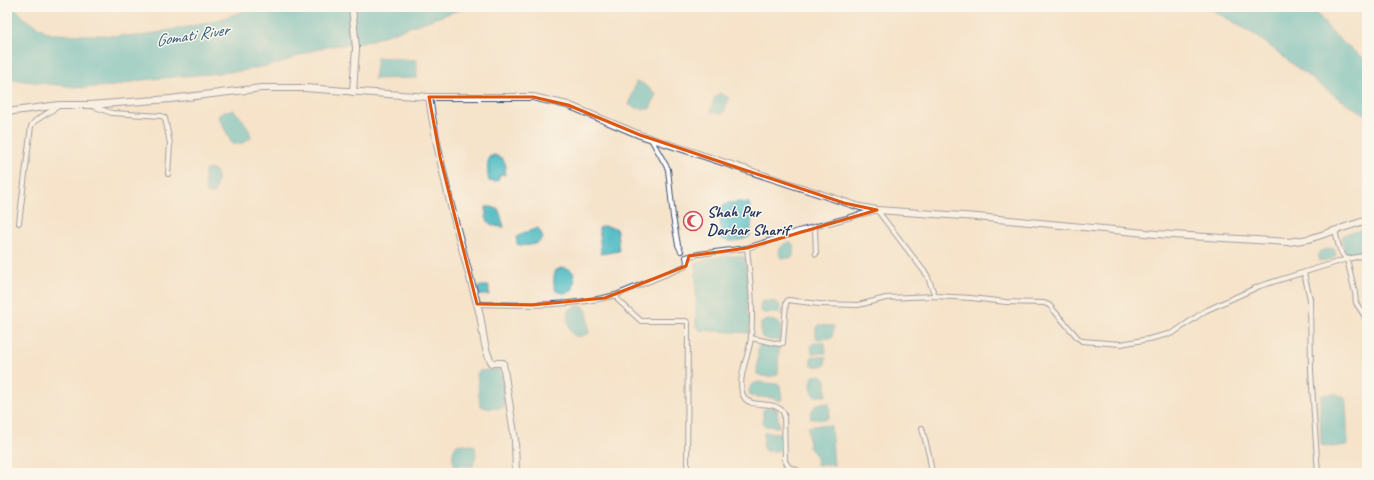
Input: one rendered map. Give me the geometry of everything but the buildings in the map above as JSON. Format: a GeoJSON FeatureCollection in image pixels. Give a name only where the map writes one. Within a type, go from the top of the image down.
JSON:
{"type":"FeatureCollection","features":[{"type":"Feature","properties":{"kind":"main road"},"geometry":{"type":"LineString","coordinates":[[352,7],[356,48],[353,92]]}},
{"type":"Feature","properties":{"kind":"main road"},"geometry":{"type":"LineString","coordinates":[[7,112],[59,105],[89,105],[170,99],[262,88],[305,88],[429,97],[533,97],[568,105],[651,139],[844,203],[877,210],[977,217],[1156,234],[1250,240],[1309,240],[1367,220]]}},
{"type":"Feature","properties":{"kind":"main road"},"geometry":{"type":"LineString","coordinates":[[429,97],[442,164],[477,304],[488,357],[492,364],[503,363],[515,440],[516,473]]}},
{"type":"Feature","properties":{"kind":"street"},"geometry":{"type":"LineString","coordinates":[[19,223],[31,126],[35,121],[59,105]]}},
{"type":"Feature","properties":{"kind":"street"},"geometry":{"type":"LineString","coordinates":[[89,105],[112,113],[162,116],[165,118],[170,144],[168,174]]}},
{"type":"Feature","properties":{"kind":"street"},"geometry":{"type":"LineString","coordinates":[[651,139],[668,169],[673,217],[678,245],[681,251]]}},
{"type":"Feature","properties":{"kind":"street"},"geometry":{"type":"LineString","coordinates":[[477,304],[532,305],[605,298],[616,295],[686,266],[686,257],[747,248],[877,210],[927,275],[935,296]]}},
{"type":"Feature","properties":{"kind":"street"},"geometry":{"type":"LineString","coordinates":[[815,227],[816,254]]}},
{"type":"Feature","properties":{"kind":"street"},"geometry":{"type":"LineString","coordinates":[[1335,230],[1342,255],[1347,259],[1355,292],[1356,304],[1364,315],[1367,325]]}},
{"type":"Feature","properties":{"kind":"street"},"geometry":{"type":"LineString","coordinates":[[747,248],[752,295],[751,338],[743,375],[742,394],[745,400],[751,403],[767,404],[778,407],[782,410],[784,414],[785,461],[789,467],[797,470],[798,473]]}},
{"type":"Feature","properties":{"kind":"street"},"geometry":{"type":"LineString","coordinates":[[751,338],[779,344],[783,343],[786,303],[788,300],[819,304],[858,305],[886,298],[935,296],[1006,302],[1044,303],[1049,305],[1082,341],[1121,344],[1173,333],[1205,311],[1260,286],[1347,259],[1367,255]]}},
{"type":"Feature","properties":{"kind":"street"},"geometry":{"type":"LineString","coordinates":[[1304,273],[1310,299],[1312,371],[1318,473]]}},
{"type":"Feature","properties":{"kind":"street"},"geometry":{"type":"LineString","coordinates":[[616,295],[618,300],[641,321],[684,320],[688,323],[687,473]]}},
{"type":"Feature","properties":{"kind":"street"},"geometry":{"type":"LineString","coordinates":[[922,428],[932,473]]}},
{"type":"Feature","properties":{"kind":"highlighted area"},"geometry":{"type":"Polygon","coordinates":[[[429,97],[533,97],[568,105],[640,135],[844,203],[877,210],[747,248],[689,256],[686,266],[605,298],[532,305],[477,304],[440,157],[429,97]]]}},
{"type":"Feature","properties":{"kind":"water","name":"Gomati River"},"geometry":{"type":"Polygon","coordinates":[[[7,7],[14,7],[26,20],[51,34],[140,36],[212,22],[256,7],[468,7],[363,43],[332,46],[311,51],[278,64],[241,71],[142,80],[114,86],[83,88],[7,79],[7,7]]]}},
{"type":"Feature","properties":{"kind":"water"},"geometry":{"type":"Polygon","coordinates":[[[1206,7],[1313,7],[1337,37],[1367,60],[1367,115],[1326,89],[1262,40],[1206,7]]]}},
{"type":"Feature","properties":{"kind":"water"},"geometry":{"type":"Polygon","coordinates":[[[377,57],[417,60],[417,78],[374,79],[377,57]]]}},
{"type":"Feature","properties":{"kind":"water"},"geometry":{"type":"Polygon","coordinates":[[[636,82],[642,83],[656,94],[650,109],[637,108],[629,105],[636,82]]]}},
{"type":"Feature","properties":{"kind":"water"},"geometry":{"type":"Polygon","coordinates":[[[719,93],[729,98],[722,114],[712,112],[711,110],[714,98],[719,93]]]}},
{"type":"Feature","properties":{"kind":"water"},"geometry":{"type":"Polygon","coordinates":[[[233,110],[245,122],[251,134],[251,138],[241,144],[232,144],[218,116],[224,111],[233,110]]]}},
{"type":"Feature","properties":{"kind":"water"},"geometry":{"type":"Polygon","coordinates":[[[494,155],[502,158],[506,165],[505,175],[501,174],[497,181],[489,181],[488,160],[489,157],[494,155]]]}},
{"type":"Feature","properties":{"kind":"water"},"geometry":{"type":"Polygon","coordinates":[[[205,170],[214,170],[217,176],[214,194],[208,194],[205,190],[205,170]]]}},
{"type":"Feature","properties":{"kind":"water"},"geometry":{"type":"Polygon","coordinates":[[[728,203],[749,203],[752,220],[749,237],[735,241],[721,239],[721,207],[728,203]]]}},
{"type":"Feature","properties":{"kind":"water"},"geometry":{"type":"Polygon","coordinates":[[[486,207],[492,207],[499,210],[504,227],[495,226],[489,223],[486,216],[486,207]]]}},
{"type":"Feature","properties":{"kind":"water"},"geometry":{"type":"Polygon","coordinates":[[[603,226],[616,228],[619,251],[601,254],[599,228],[603,226]]]}},
{"type":"Feature","properties":{"kind":"water"},"geometry":{"type":"Polygon","coordinates":[[[538,228],[543,239],[530,245],[517,244],[517,237],[523,233],[538,228]]]}},
{"type":"Feature","properties":{"kind":"water"},"geometry":{"type":"Polygon","coordinates":[[[1367,230],[1367,252],[1350,256],[1345,254],[1342,242],[1343,235],[1351,232],[1367,230]]]}},
{"type":"Feature","properties":{"kind":"water"},"geometry":{"type":"Polygon","coordinates":[[[790,242],[794,247],[792,258],[781,258],[779,253],[782,246],[790,242]]]}},
{"type":"Feature","properties":{"kind":"water"},"geometry":{"type":"Polygon","coordinates":[[[1333,248],[1336,256],[1331,259],[1320,261],[1318,254],[1320,251],[1333,248]]]}},
{"type":"Feature","properties":{"kind":"water"},"geometry":{"type":"Polygon","coordinates":[[[722,256],[738,256],[744,257],[745,259],[749,300],[747,301],[747,313],[750,317],[749,333],[700,330],[696,327],[696,264],[722,256]]]}},
{"type":"Feature","properties":{"kind":"water"},"geometry":{"type":"Polygon","coordinates":[[[567,268],[573,272],[575,279],[572,291],[564,293],[556,291],[554,283],[554,275],[556,270],[567,268]]]}},
{"type":"Feature","properties":{"kind":"water"},"geometry":{"type":"Polygon","coordinates":[[[489,286],[489,295],[478,295],[478,287],[489,286]]]}},
{"type":"Feature","properties":{"kind":"water"},"geometry":{"type":"Polygon","coordinates":[[[761,302],[776,302],[780,306],[780,313],[764,313],[760,310],[761,302]]]}},
{"type":"Feature","properties":{"kind":"water"},"geometry":{"type":"Polygon","coordinates":[[[576,306],[583,306],[587,311],[588,318],[589,333],[580,336],[572,333],[567,319],[567,314],[570,309],[576,306]]]}},
{"type":"Feature","properties":{"kind":"water"},"geometry":{"type":"Polygon","coordinates":[[[767,320],[776,321],[781,325],[780,340],[763,338],[761,336],[761,323],[767,320]]]}},
{"type":"Feature","properties":{"kind":"water"},"geometry":{"type":"Polygon","coordinates":[[[818,325],[834,326],[832,338],[816,338],[816,328],[818,325]]]}},
{"type":"Feature","properties":{"kind":"water"},"geometry":{"type":"Polygon","coordinates":[[[814,343],[825,343],[826,353],[812,353],[811,345],[814,343]]]}},
{"type":"Feature","properties":{"kind":"water"},"geometry":{"type":"Polygon","coordinates":[[[773,345],[779,348],[778,374],[776,375],[768,377],[757,374],[758,348],[759,346],[773,345]]]}},
{"type":"Feature","properties":{"kind":"water"},"geometry":{"type":"Polygon","coordinates":[[[813,356],[826,357],[825,365],[818,367],[811,365],[811,358],[813,356]]]}},
{"type":"Feature","properties":{"kind":"water"},"geometry":{"type":"Polygon","coordinates":[[[500,370],[503,384],[503,408],[485,408],[480,405],[477,373],[479,371],[500,370]]]}},
{"type":"Feature","properties":{"kind":"water"},"geometry":{"type":"Polygon","coordinates":[[[820,375],[826,380],[826,396],[815,396],[812,394],[811,384],[813,376],[820,375]]]}},
{"type":"Feature","properties":{"kind":"water"},"geometry":{"type":"Polygon","coordinates":[[[758,382],[780,385],[782,399],[780,401],[772,398],[750,396],[749,391],[751,385],[758,382]]]}},
{"type":"Feature","properties":{"kind":"water"},"geometry":{"type":"Polygon","coordinates":[[[1327,394],[1337,394],[1345,398],[1347,445],[1331,447],[1321,445],[1320,404],[1321,396],[1327,394]]]}},
{"type":"Feature","properties":{"kind":"water"},"geometry":{"type":"Polygon","coordinates":[[[822,403],[829,404],[829,417],[827,419],[811,419],[810,417],[814,408],[822,403]]]}},
{"type":"Feature","properties":{"kind":"water"},"geometry":{"type":"Polygon","coordinates":[[[766,408],[777,409],[779,427],[765,426],[763,424],[763,410],[766,408]]]}},
{"type":"Feature","properties":{"kind":"water"},"geometry":{"type":"Polygon","coordinates":[[[821,425],[831,426],[834,465],[817,464],[815,454],[809,447],[808,427],[821,425]]]}},
{"type":"Feature","properties":{"kind":"water"},"geometry":{"type":"Polygon","coordinates":[[[764,432],[780,433],[782,435],[782,447],[774,451],[765,451],[763,447],[764,432]]]}},
{"type":"Feature","properties":{"kind":"water"},"geometry":{"type":"Polygon","coordinates":[[[464,444],[475,446],[476,455],[473,466],[455,466],[453,455],[455,447],[456,445],[464,444]]]}},
{"type":"Feature","properties":{"kind":"place","name":"Shah Pur Darbar Sharif"},"geometry":{"type":"Point","coordinates":[693,221]}}]}
